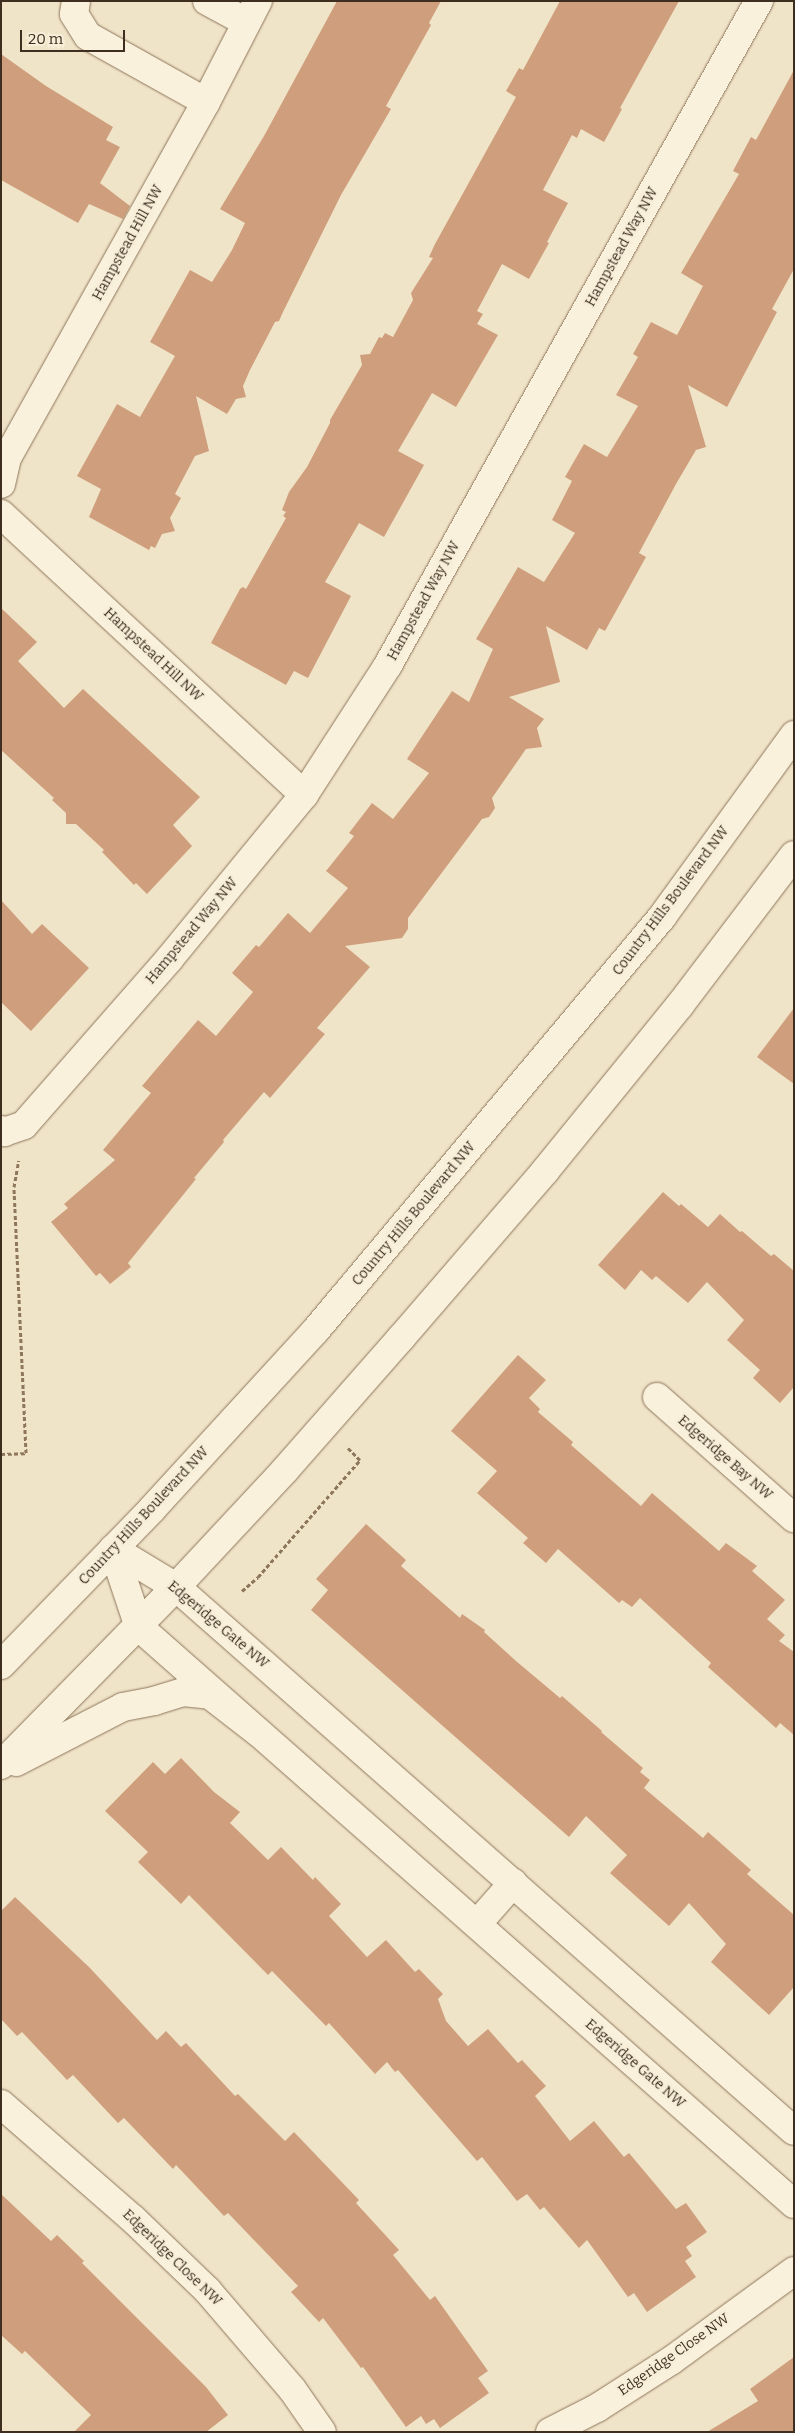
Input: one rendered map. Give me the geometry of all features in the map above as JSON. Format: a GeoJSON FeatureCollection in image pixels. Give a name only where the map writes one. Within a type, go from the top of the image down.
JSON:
{"type":"FeatureCollection","features":[{"type":"Feature","properties":{"kind":"street"},"geometry":{"type":"LineString","coordinates":[[76,1],[74,14],[88,36],[206,102]]}},
{"type":"Feature","properties":{"kind":"street"},"geometry":{"type":"LineString","coordinates":[[207,1],[252,12]]}},
{"type":"Feature","properties":{"kind":"street","name":"Hampstead Way NW"},"geometry":{"type":"LineString","coordinates":[[13,1128],[170,958],[304,795],[388,665],[759,1]]}},
{"type":"Feature","properties":{"kind":"street","name":"Hampstead Hill NW"},"geometry":{"type":"LineString","coordinates":[[1,484],[7,458],[206,102],[252,12]]}},
{"type":"Feature","properties":{"kind":"street","name":"Hampstead Hill NW"},"geometry":{"type":"LineString","coordinates":[[1,514],[304,795]]}},
{"type":"Feature","properties":{"kind":"street","name":"Country Hills Boulevard NW"},"geometry":{"type":"LineString","coordinates":[[1,1665],[113,1549],[316,1330],[501,1111],[662,916],[794,736]]}},
{"type":"Feature","properties":{"kind":"street"},"geometry":{"type":"LineString","coordinates":[[1,1765],[138,1627],[285,1470],[545,1171],[680,1005],[794,855]]}},
{"type":"Feature","properties":{"kind":"street","name":"Edgeridge Bay NW"},"geometry":{"type":"LineString","coordinates":[[657,1398],[794,1518]]}},
{"type":"Feature","properties":{"kind":"street"},"geometry":{"type":"LineString","coordinates":[[113,1549],[138,1627]]}},
{"type":"Feature","properties":{"kind":"street","name":"Edgeridge Gate NW"},"geometry":{"type":"LineString","coordinates":[[113,1549],[176,1587],[794,2131]]}},
{"type":"Feature","properties":{"kind":"street","name":"Edgeridge Gate NW"},"geometry":{"type":"LineString","coordinates":[[138,1627],[794,2204]]}},
{"type":"Feature","properties":{"kind":"street"},"geometry":{"type":"LineString","coordinates":[[1,1769],[123,1707],[154,1701],[183,1692],[210,1695],[259,1733]]}},
{"type":"Feature","properties":{"kind":"street"},"geometry":{"type":"LineString","coordinates":[[477,1924],[513,1883]]}},
{"type":"Feature","properties":{"kind":"street","name":"Edgeridge Close NW"},"geometry":{"type":"LineString","coordinates":[[1,2104],[133,2219],[207,2290],[292,2389],[322,2432]]}},
{"type":"Feature","properties":{"kind":"street","name":"Edgeridge Close NW"},"geometry":{"type":"LineString","coordinates":[[550,2432],[597,2408],[672,2360],[794,2271]]}},
{"type":"Feature","properties":{"kind":"path"},"geometry":{"type":"LineString","coordinates":[[1,1454],[26,1453],[13,1128]]}},
{"type":"Feature","properties":{"kind":"path"},"geometry":{"type":"LineString","coordinates":[[242,1591],[258,1577],[360,1460],[343,1443]]}},
{"type":"Feature","properties":{"kind":"building"},"geometry":{"type":"Polygon","coordinates":[[[337,1],[441,1],[429,23],[431,25],[386,106],[391,109],[341,195],[279,321],[275,322],[250,370],[243,386],[246,397],[236,399],[227,414],[196,396],[209,451],[195,456],[175,494],[181,498],[170,518],[175,531],[162,534],[155,548],[151,546],[149,550],[89,517],[101,489],[77,476],[117,404],[140,417],[175,356],[150,342],[190,270],[212,282],[232,250],[245,223],[220,209],[264,136],[337,1]]]}},
{"type":"Feature","properties":{"kind":"building"},"geometry":{"type":"Polygon","coordinates":[[[560,1],[679,1],[620,108],[622,109],[604,142],[581,129],[577,138],[572,135],[543,190],[568,203],[547,242],[549,243],[529,279],[502,264],[477,311],[483,314],[477,324],[498,335],[456,407],[432,393],[398,451],[424,465],[384,537],[359,523],[325,582],[351,596],[308,678],[294,671],[286,685],[211,643],[240,589],[243,587],[246,589],[286,518],[283,516],[286,512],[282,510],[289,492],[307,467],[330,420],[362,365],[360,355],[370,354],[379,337],[382,338],[385,333],[393,337],[413,300],[411,293],[433,258],[429,257],[435,244],[516,97],[506,91],[519,68],[523,70],[560,1]]]}},
{"type":"Feature","properties":{"kind":"building"},"geometry":{"type":"Polygon","coordinates":[[[1,54],[46,86],[113,127],[106,140],[120,147],[100,183],[130,206],[123,219],[89,204],[78,223],[1,180],[1,54]]]}},
{"type":"Feature","properties":{"kind":"building"},"geometry":{"type":"Polygon","coordinates":[[[794,70],[794,269],[772,309],[777,312],[727,407],[688,385],[706,447],[696,450],[676,484],[639,553],[646,557],[605,631],[599,628],[587,650],[546,626],[560,682],[509,697],[544,719],[537,728],[542,747],[526,749],[492,798],[495,808],[489,817],[482,819],[408,918],[408,929],[402,938],[345,946],[370,967],[317,1028],[325,1034],[270,1098],[264,1092],[223,1140],[224,1142],[194,1178],[196,1179],[128,1263],[131,1267],[110,1284],[100,1273],[96,1276],[51,1222],[68,1208],[64,1204],[115,1160],[103,1150],[151,1093],[142,1086],[198,1020],[216,1036],[253,992],[232,973],[256,945],[259,947],[288,913],[310,933],[348,888],[326,871],[354,836],[349,833],[372,803],[393,819],[429,773],[407,759],[452,691],[469,702],[493,649],[476,639],[518,567],[544,582],[575,533],[552,520],[572,481],[565,477],[584,444],[607,457],[638,406],[616,395],[638,357],[633,354],[651,322],[677,335],[703,286],[681,273],[739,174],[733,171],[751,137],[756,140],[794,70]]]}},
{"type":"Feature","properties":{"kind":"building"},"geometry":{"type":"Polygon","coordinates":[[[1,608],[37,642],[18,661],[64,708],[83,689],[200,797],[173,825],[192,846],[147,894],[136,883],[134,885],[102,852],[104,850],[76,824],[66,824],[66,813],[52,800],[54,798],[1,750],[1,608]]]}},
{"type":"Feature","properties":{"kind":"building"},"geometry":{"type":"Polygon","coordinates":[[[1,900],[32,934],[42,924],[89,968],[31,1031],[1,1002],[1,900]]]}},
{"type":"Feature","properties":{"kind":"building"},"geometry":{"type":"Polygon","coordinates":[[[794,1008],[794,1084],[757,1057],[794,1008]]]}},
{"type":"Feature","properties":{"kind":"building"},"geometry":{"type":"Polygon","coordinates":[[[663,1192],[679,1206],[681,1204],[708,1227],[720,1214],[771,1256],[774,1254],[794,1271],[794,1387],[780,1403],[753,1378],[760,1370],[727,1340],[744,1320],[707,1282],[688,1303],[656,1276],[652,1280],[641,1270],[625,1290],[598,1265],[663,1192]]]}},
{"type":"Feature","properties":{"kind":"building"},"geometry":{"type":"Polygon","coordinates":[[[518,1355],[546,1380],[529,1398],[540,1409],[538,1412],[573,1442],[571,1445],[641,1506],[652,1493],[719,1551],[726,1543],[757,1566],[752,1571],[785,1600],[767,1619],[785,1635],[779,1641],[794,1652],[794,1735],[780,1723],[776,1728],[708,1667],[711,1663],[640,1598],[632,1607],[622,1600],[619,1603],[558,1549],[546,1563],[523,1543],[528,1538],[477,1493],[497,1471],[451,1431],[518,1355]]]}},
{"type":"Feature","properties":{"kind":"building"},"geometry":{"type":"Polygon","coordinates":[[[366,1524],[406,1560],[401,1566],[460,1618],[462,1614],[485,1630],[484,1632],[516,1661],[560,1698],[562,1696],[643,1768],[640,1772],[650,1780],[644,1788],[703,1838],[708,1832],[751,1870],[747,1874],[794,1915],[794,1987],[769,2015],[711,1962],[726,1944],[689,1903],[669,1926],[610,1873],[627,1855],[586,1816],[569,1837],[311,1610],[328,1590],[316,1579],[366,1524]]]}},
{"type":"Feature","properties":{"kind":"building"},"geometry":{"type":"Polygon","coordinates":[[[181,1758],[214,1792],[240,1812],[230,1823],[268,1860],[281,1847],[313,1880],[315,1877],[341,1904],[329,1916],[367,1957],[386,1940],[415,1972],[419,1969],[443,1994],[438,1999],[446,2021],[468,2046],[488,2029],[518,2063],[522,2060],[546,2086],[535,2096],[570,2141],[594,2121],[624,2157],[629,2153],[676,2209],[686,2203],[707,2232],[686,2247],[692,2256],[685,2261],[696,2277],[647,2312],[634,2293],[628,2297],[587,2240],[579,2248],[544,2207],[540,2210],[527,2194],[517,2201],[482,2157],[477,2161],[398,2070],[395,2072],[387,2062],[375,2074],[329,2023],[326,2026],[272,1971],[268,1975],[189,1895],[181,1904],[138,1862],[148,1852],[105,1811],[153,1762],[165,1774],[181,1758]]]}},
{"type":"Feature","properties":{"kind":"building"},"geometry":{"type":"Polygon","coordinates":[[[15,1897],[90,1968],[157,2040],[166,2031],[181,2047],[186,2043],[235,2096],[238,2094],[285,2141],[294,2132],[359,2200],[356,2203],[399,2250],[393,2255],[430,2300],[435,2296],[488,2371],[478,2378],[489,2393],[440,2428],[434,2419],[426,2424],[421,2416],[406,2427],[363,2367],[361,2368],[323,2318],[319,2322],[291,2292],[298,2286],[228,2213],[224,2216],[176,2165],[173,2169],[124,2118],[118,2123],[73,2075],[67,2080],[22,2032],[17,2036],[1,2019],[1,1911],[15,1897]]]}},
{"type":"Feature","properties":{"kind":"building"},"geometry":{"type":"Polygon","coordinates":[[[1,2194],[51,2241],[57,2235],[84,2261],[82,2263],[206,2387],[228,2415],[206,2432],[74,2432],[91,2415],[25,2351],[22,2354],[1,2335],[1,2194]]]}},
{"type":"Feature","properties":{"kind":"building"},"geometry":{"type":"Polygon","coordinates":[[[794,2357],[794,2432],[707,2432],[758,2401],[750,2389],[794,2357]]]}}]}
